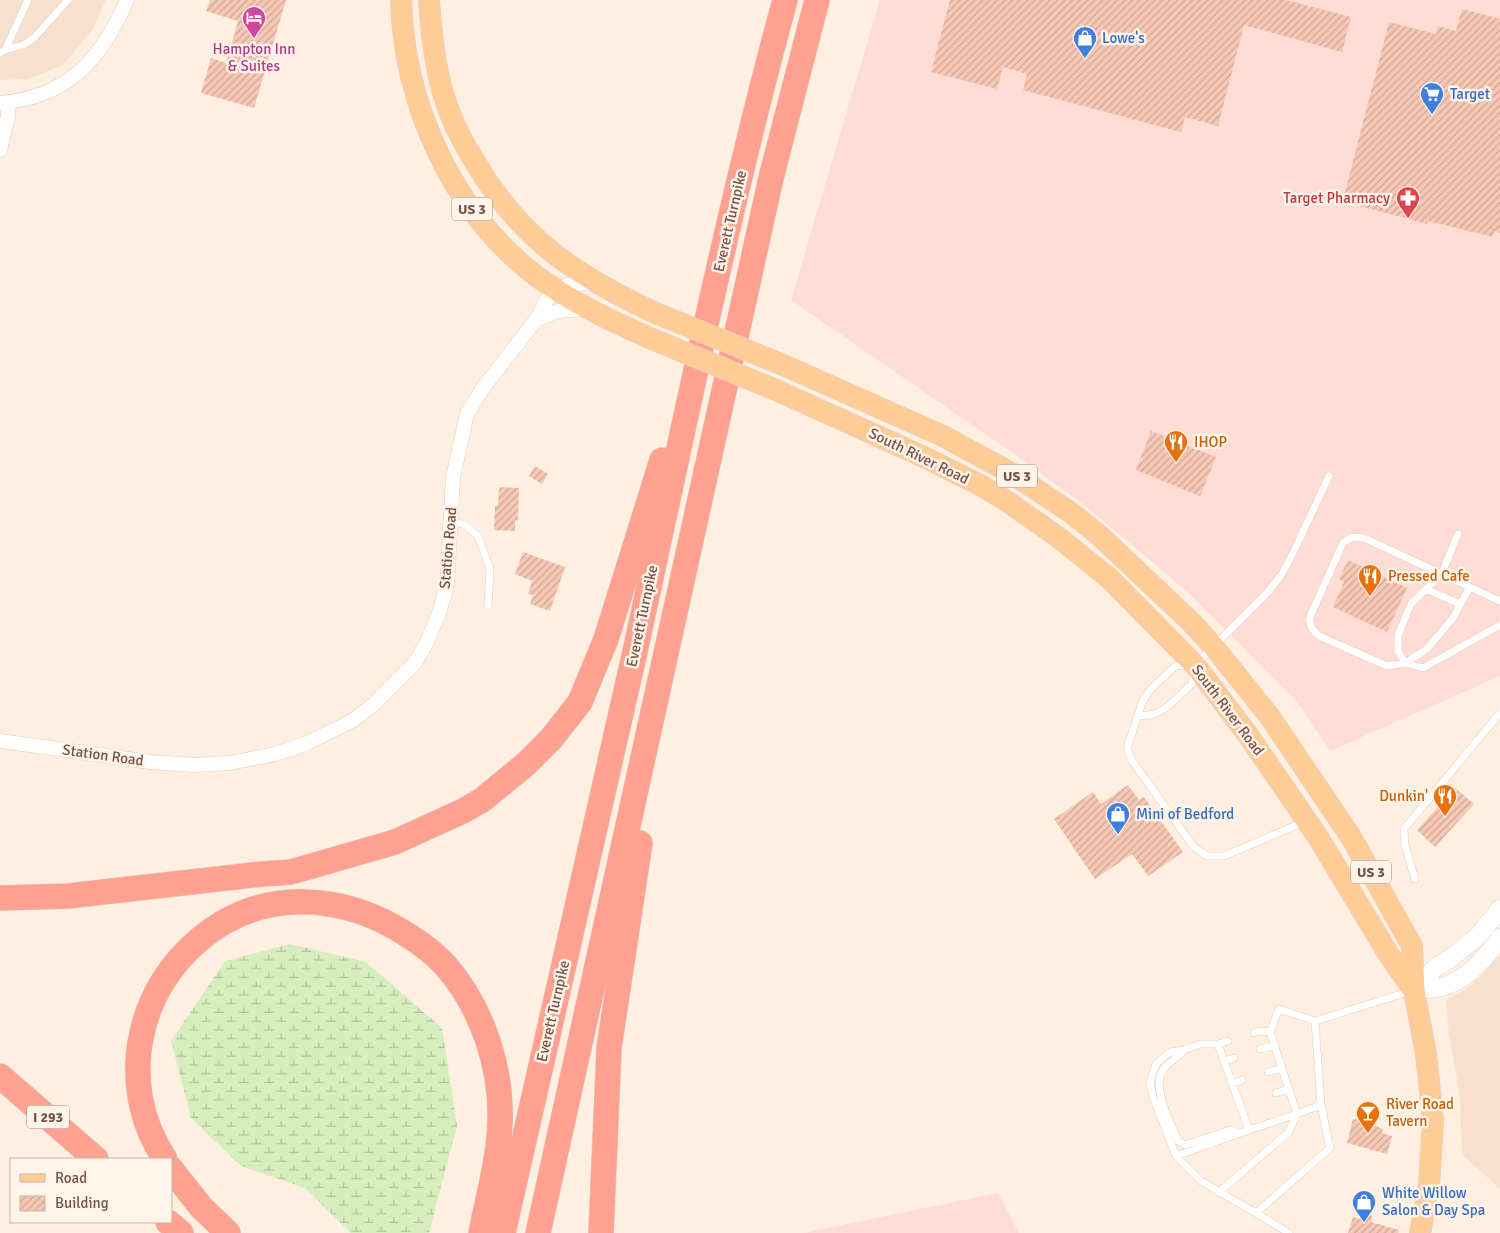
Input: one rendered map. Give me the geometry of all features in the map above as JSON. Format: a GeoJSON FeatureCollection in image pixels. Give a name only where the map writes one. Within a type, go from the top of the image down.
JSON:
{"type":"FeatureCollection","features":[{"type":"Feature","properties":{"kind":"highway","name":"Everett Turnpike"},"geometry":{"type":"LineString","coordinates":[[504,1233],[710,307],[761,89],[785,0]]}},
{"type":"Feature","properties":{"kind":"highway","name":"Everett Turnpike"},"geometry":{"type":"LineString","coordinates":[[538,1233],[771,178],[817,0]]}},
{"type":"Feature","properties":{"kind":"highway"},"geometry":{"type":"LineString","coordinates":[[0,898],[68,896],[291,872],[395,842],[482,800],[526,764],[551,739],[580,702],[606,639],[710,307]]}},
{"type":"Feature","properties":{"kind":"highway"},"geometry":{"type":"LineString","coordinates":[[601,1233],[609,1048],[627,919],[682,582]]}},
{"type":"Feature","properties":{"kind":"highway"},"geometry":{"type":"LineString","coordinates":[[164,1158],[154,1140],[142,1109],[137,1076],[137,1060],[143,1028],[162,982],[182,956],[206,934],[235,917],[266,906],[298,902],[331,903],[363,912],[393,925],[420,944],[445,966],[464,991],[479,1018],[491,1050],[498,1083],[500,1122],[498,1148],[481,1233]]}},
{"type":"Feature","properties":{"kind":"highway","name":"I 293"},"geometry":{"type":"LineString","coordinates":[[0,1076],[95,1158]]}},
{"type":"Feature","properties":{"kind":"highway"},"geometry":{"type":"LineString","coordinates":[[172,1170],[201,1207],[228,1233]]}},
{"type":"Feature","properties":{"kind":"highway"},"geometry":{"type":"LineString","coordinates":[[169,1223],[181,1233]]}},
{"type":"Feature","properties":{"kind":"main road","name":"South River Road"},"geometry":{"type":"LineString","coordinates":[[401,0],[404,39],[416,97],[427,130],[460,192],[494,237],[520,263],[556,290],[587,309],[652,339],[776,390],[924,457],[1008,502],[1058,537],[1110,579],[1195,665],[1248,735],[1307,821],[1389,955],[1414,990]]}},
{"type":"Feature","properties":{"kind":"main road","name":"US 3"},"geometry":{"type":"LineString","coordinates":[[429,0],[431,34],[442,91],[452,119],[467,149],[500,201],[524,228],[550,252],[595,282]]}},
{"type":"Feature","properties":{"kind":"main road","name":"South River Road"},"geometry":{"type":"LineString","coordinates":[[595,282],[611,292],[658,314],[780,364],[943,436],[982,456],[1032,486],[1099,535],[1132,565],[1214,647],[1270,717],[1352,837],[1412,946],[1414,990],[1426,1054],[1433,1120],[1429,1186],[1420,1233]]}},
{"type":"Feature","properties":{"kind":"street"},"geometry":{"type":"LineString","coordinates":[[0,150],[8,116],[4,103],[36,97],[54,90],[83,70],[105,42],[127,0]]}},
{"type":"Feature","properties":{"kind":"street"},"geometry":{"type":"LineString","coordinates":[[556,290],[567,285],[595,282]]}},
{"type":"Feature","properties":{"kind":"street","name":"Station Road"},"geometry":{"type":"LineString","coordinates":[[0,741],[125,759],[195,765],[230,763],[274,754],[329,733],[352,721],[374,704],[415,663],[427,642],[447,585],[453,477],[468,414],[482,388],[536,320],[548,298],[556,290]]}},
{"type":"Feature","properties":{"kind":"street"},"geometry":{"type":"LineString","coordinates":[[536,320],[558,311],[587,309]]}},
{"type":"Feature","properties":{"kind":"street"},"geometry":{"type":"LineString","coordinates":[[1414,990],[1435,968],[1452,958],[1479,935],[1500,909]]}},
{"type":"Feature","properties":{"kind":"street"},"geometry":{"type":"LineString","coordinates":[[1414,990],[1443,986],[1463,976],[1481,960],[1500,938]]}},
{"type":"Feature","properties":{"kind":"lane"},"geometry":{"type":"LineString","coordinates":[[2,51],[28,0]]}},
{"type":"Feature","properties":{"kind":"lane"},"geometry":{"type":"LineString","coordinates":[[2,51],[23,45],[34,38],[68,0]]}},
{"type":"Feature","properties":{"kind":"lane"},"geometry":{"type":"LineString","coordinates":[[1138,716],[1155,714],[1167,707],[1192,684],[1195,665],[1254,608],[1282,574],[1328,476]]}},
{"type":"Feature","properties":{"kind":"lane"},"geometry":{"type":"LineString","coordinates":[[450,523],[464,524],[478,536],[490,569],[488,606]]}},
{"type":"Feature","properties":{"kind":"lane"},"geometry":{"type":"LineString","coordinates":[[1405,664],[1398,651],[1398,635],[1411,604],[1442,573],[1458,534]]}},
{"type":"Feature","properties":{"kind":"lane"},"geometry":{"type":"LineString","coordinates":[[1500,601],[1364,538],[1352,537],[1343,544],[1309,619],[1312,629],[1319,636],[1387,666],[1405,664],[1423,668],[1500,625]]}},
{"type":"Feature","properties":{"kind":"lane"},"geometry":{"type":"LineString","coordinates":[[1405,664],[1427,649],[1454,618],[1470,587]]}},
{"type":"Feature","properties":{"kind":"lane"},"geometry":{"type":"LineString","coordinates":[[1426,589],[1460,604]]}},
{"type":"Feature","properties":{"kind":"lane"},"geometry":{"type":"LineString","coordinates":[[1195,665],[1175,666],[1149,692],[1142,703],[1127,748],[1130,759],[1192,846],[1207,856],[1224,856],[1307,821]]}},
{"type":"Feature","properties":{"kind":"lane"},"geometry":{"type":"LineString","coordinates":[[1415,878],[1405,845],[1404,829],[1500,713]]}},
{"type":"Feature","properties":{"kind":"lane"},"geometry":{"type":"LineString","coordinates":[[1219,1192],[1288,1132],[1296,1114],[1270,1032],[1279,1008],[1315,1021],[1414,990]]}},
{"type":"Feature","properties":{"kind":"lane"},"geometry":{"type":"LineString","coordinates":[[1256,1213],[1330,1148],[1321,1105],[1315,1021]]}},
{"type":"Feature","properties":{"kind":"lane"},"geometry":{"type":"LineString","coordinates":[[1254,1033],[1259,1031],[1270,1032]]}},
{"type":"Feature","properties":{"kind":"lane"},"geometry":{"type":"LineString","coordinates":[[1228,1041],[1218,1044],[1201,1044],[1184,1050],[1170,1052],[1156,1064],[1150,1082],[1153,1097],[1176,1156],[1201,1181],[1289,1233]]}},
{"type":"Feature","properties":{"kind":"lane"},"geometry":{"type":"LineString","coordinates":[[1218,1044],[1249,1130]]}},
{"type":"Feature","properties":{"kind":"lane"},"geometry":{"type":"LineString","coordinates":[[1260,1049],[1274,1045]]}},
{"type":"Feature","properties":{"kind":"lane"},"geometry":{"type":"LineString","coordinates":[[1184,1050],[1178,1058],[1170,1062],[1162,1071],[1158,1083],[1160,1094],[1178,1141],[1185,1145],[1230,1130],[1241,1133]]}},
{"type":"Feature","properties":{"kind":"lane"},"geometry":{"type":"LineString","coordinates":[[1225,1061],[1234,1058]]}},
{"type":"Feature","properties":{"kind":"lane"},"geometry":{"type":"LineString","coordinates":[[1268,1072],[1282,1068]]}},
{"type":"Feature","properties":{"kind":"lane"},"geometry":{"type":"LineString","coordinates":[[1233,1084],[1242,1080]]}},
{"type":"Feature","properties":{"kind":"lane"},"geometry":{"type":"LineString","coordinates":[[1276,1093],[1289,1089]]}},
{"type":"Feature","properties":{"kind":"lane"},"geometry":{"type":"LineString","coordinates":[[1240,1104],[1249,1101]]}},
{"type":"Feature","properties":{"kind":"lane"},"geometry":{"type":"LineString","coordinates":[[1176,1156],[1321,1105]]}},
{"type":"Feature","properties":{"kind":"shaded area"},"geometry":{"type":"Polygon","coordinates":[[[0,0],[106,0],[93,29],[63,65],[28,79],[0,80],[0,0]]]}},
{"type":"Feature","properties":{"kind":"shaded area"},"geometry":{"type":"Polygon","coordinates":[[[880,0],[1500,0],[1500,676],[1330,751],[1298,703],[1190,594],[1087,507],[1010,451],[791,300],[880,0]]]}},
{"type":"Feature","properties":{"kind":"shaded area"},"geometry":{"type":"Polygon","coordinates":[[[1500,954],[1500,1189],[1462,1154],[1460,1097],[1449,1034],[1446,1001],[1467,988],[1482,975],[1500,954]]]}},
{"type":"Feature","properties":{"kind":"shaded area"},"geometry":{"type":"Polygon","coordinates":[[[998,1193],[1019,1233],[804,1233],[998,1193]]]}},
{"type":"Feature","properties":{"kind":"green space"},"geometry":{"type":"Polygon","coordinates":[[[290,944],[366,962],[442,1028],[457,1126],[429,1233],[351,1233],[305,1188],[241,1166],[191,1118],[171,1041],[225,961],[290,944]]]}},
{"type":"Feature","properties":{"kind":"building","name":"Hampton Inn & Suites"},"geometry":{"type":"Polygon","coordinates":[[[210,0],[286,0],[254,108],[201,93],[211,58],[226,63],[238,21],[206,11],[210,0]]]}},
{"type":"Feature","properties":{"kind":"building","name":"Lowe's"},"geometry":{"type":"Polygon","coordinates":[[[950,0],[1286,0],[1351,17],[1342,52],[1244,25],[1218,126],[1185,117],[1181,132],[1023,90],[1027,74],[1003,67],[997,89],[931,72],[950,0]]]}},
{"type":"Feature","properties":{"kind":"building","name":"Target"},"geometry":{"type":"Polygon","coordinates":[[[1462,9],[1500,19],[1500,233],[1494,231],[1493,237],[1428,221],[1427,224],[1352,204],[1354,199],[1344,196],[1389,22],[1436,34],[1438,26],[1456,31],[1462,9]]]}},
{"type":"Feature","properties":{"kind":"building","name":"IHOP"},"geometry":{"type":"Polygon","coordinates":[[[1151,431],[1216,457],[1200,496],[1136,470],[1151,431]]]}},
{"type":"Feature","properties":{"kind":"building"},"geometry":{"type":"Polygon","coordinates":[[[535,466],[548,474],[542,484],[529,476],[535,466]]]}},
{"type":"Feature","properties":{"kind":"building"},"geometry":{"type":"Polygon","coordinates":[[[499,487],[519,488],[518,521],[515,520],[515,531],[494,530],[495,506],[498,506],[499,487]]]}},
{"type":"Feature","properties":{"kind":"building"},"geometry":{"type":"Polygon","coordinates":[[[523,552],[565,567],[550,611],[530,604],[533,595],[528,594],[532,581],[515,574],[523,552]]]}},
{"type":"Feature","properties":{"kind":"building","name":"Pressed Cafe"},"geometry":{"type":"Polygon","coordinates":[[[1348,560],[1407,588],[1387,632],[1333,607],[1344,582],[1339,579],[1348,560]]]}},
{"type":"Feature","properties":{"kind":"building","name":"Mini of Bedford"},"geometry":{"type":"Polygon","coordinates":[[[1128,785],[1139,800],[1144,797],[1183,852],[1148,876],[1132,854],[1095,879],[1054,819],[1093,792],[1101,804],[1128,785]]]}},
{"type":"Feature","properties":{"kind":"building","name":"Dunkin'"},"geometry":{"type":"Polygon","coordinates":[[[1455,788],[1474,804],[1435,847],[1417,830],[1455,788]]]}},
{"type":"Feature","properties":{"kind":"building","name":"River Road Tavern"},"geometry":{"type":"Polygon","coordinates":[[[1360,1116],[1373,1119],[1372,1124],[1383,1129],[1382,1133],[1392,1136],[1387,1154],[1347,1143],[1353,1119],[1358,1120],[1360,1116]]]}},
{"type":"Feature","properties":{"kind":"building","name":"White Willow Salon & Day Spa"},"geometry":{"type":"Polygon","coordinates":[[[1362,1213],[1372,1216],[1371,1222],[1399,1230],[1398,1233],[1348,1233],[1353,1217],[1360,1219],[1362,1213]]]}},
{"type":"Feature","properties":{"kind":"place","name":"Hampton Inn & Suites"},"geometry":{"type":"Point","coordinates":[254,39]}},
{"type":"Feature","properties":{"kind":"place","name":"Lowe's"},"geometry":{"type":"Point","coordinates":[1085,59]}},
{"type":"Feature","properties":{"kind":"place","name":"Target"},"geometry":{"type":"Point","coordinates":[1432,115]}},
{"type":"Feature","properties":{"kind":"place","name":"Target Pharmacy"},"geometry":{"type":"Point","coordinates":[1408,219]}},
{"type":"Feature","properties":{"kind":"place","name":"IHOP"},"geometry":{"type":"Point","coordinates":[1176,463]}},
{"type":"Feature","properties":{"kind":"place","name":"Pressed Cafe"},"geometry":{"type":"Point","coordinates":[1370,597]}},
{"type":"Feature","properties":{"kind":"place","name":"Dunkin'"},"geometry":{"type":"Point","coordinates":[1445,817]}},
{"type":"Feature","properties":{"kind":"place","name":"Mini of Bedford"},"geometry":{"type":"Point","coordinates":[1118,835]}},
{"type":"Feature","properties":{"kind":"place","name":"River Road Tavern"},"geometry":{"type":"Point","coordinates":[1368,1134]}},
{"type":"Feature","properties":{"kind":"place","name":"White Willow Salon & Day Spa"},"geometry":{"type":"Point","coordinates":[1364,1223]}}]}
